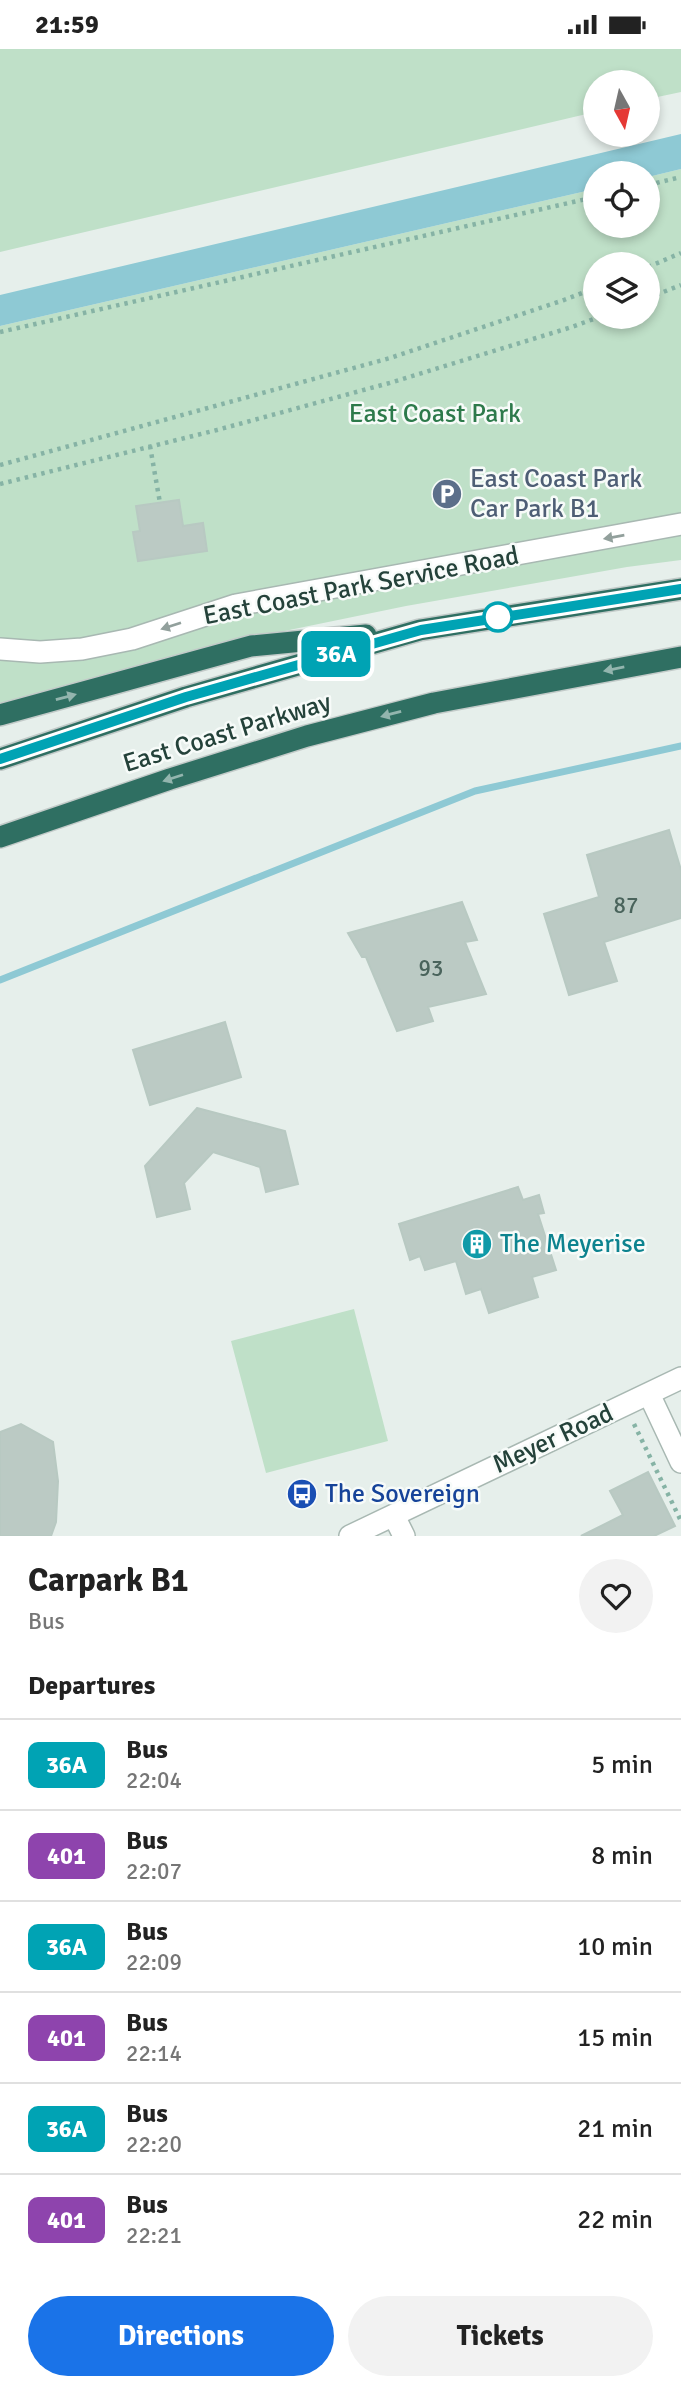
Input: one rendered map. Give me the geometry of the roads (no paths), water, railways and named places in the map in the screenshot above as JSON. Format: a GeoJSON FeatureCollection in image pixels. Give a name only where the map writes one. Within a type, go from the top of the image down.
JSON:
{"type":"FeatureCollection","features":[{"type":"Feature","properties":{"kind":"highway","name":"East Coast Parkway"},"geometry":{"type":"LineString","coordinates":[[0,759],[186,697],[421,630],[681,589]]}},
{"type":"Feature","properties":{"kind":"highway"},"geometry":{"type":"LineString","coordinates":[[0,715],[251,646],[421,630]]}},
{"type":"Feature","properties":{"kind":"highway","name":"East Coast Parkway"},"geometry":{"type":"LineString","coordinates":[[0,837],[307,736],[434,703],[681,657]]}},
{"type":"Feature","properties":{"kind":"street","name":"East Coast Park Service Road"},"geometry":{"type":"LineString","coordinates":[[0,649],[40,652],[82,649],[132,639],[236,605],[681,524]]}},
{"type":"Feature","properties":{"kind":"street","name":"Meyer Road"},"geometry":{"type":"LineString","coordinates":[[350,1536],[681,1378]]}},
{"type":"Feature","properties":{"kind":"street"},"geometry":{"type":"LineString","coordinates":[[649,1394],[681,1462]]}},
{"type":"Feature","properties":{"kind":"street"},"geometry":{"type":"LineString","coordinates":[[394,1516],[404,1536]]}},
{"type":"Feature","properties":{"kind":"water"},"geometry":{"type":"Polygon","coordinates":[[[681,134],[681,169],[660,174],[660,161],[583,161],[583,192],[0,326],[0,295],[626,147],[660,147],[660,139],[681,134]]]}},
{"type":"Feature","properties":{"kind":"waterway"},"geometry":{"type":"LineString","coordinates":[[0,980],[475,791],[681,746]]}},
{"type":"Feature","properties":{"kind":"place","name":"East Coast Park Car Park B1"},"geometry":{"type":"Point","coordinates":[447,494]}},
{"type":"Feature","properties":{"kind":"place","name":"The Meyerise"},"geometry":{"type":"Point","coordinates":[477,1244]}},
{"type":"Feature","properties":{"kind":"place","name":"The Sovereign"},"geometry":{"type":"Point","coordinates":[302,1494]}},
{"type":"Feature","properties":{"kind":"park label","name":"East Coast Park"},"geometry":{"type":"Point","coordinates":[435,414]}}]}
